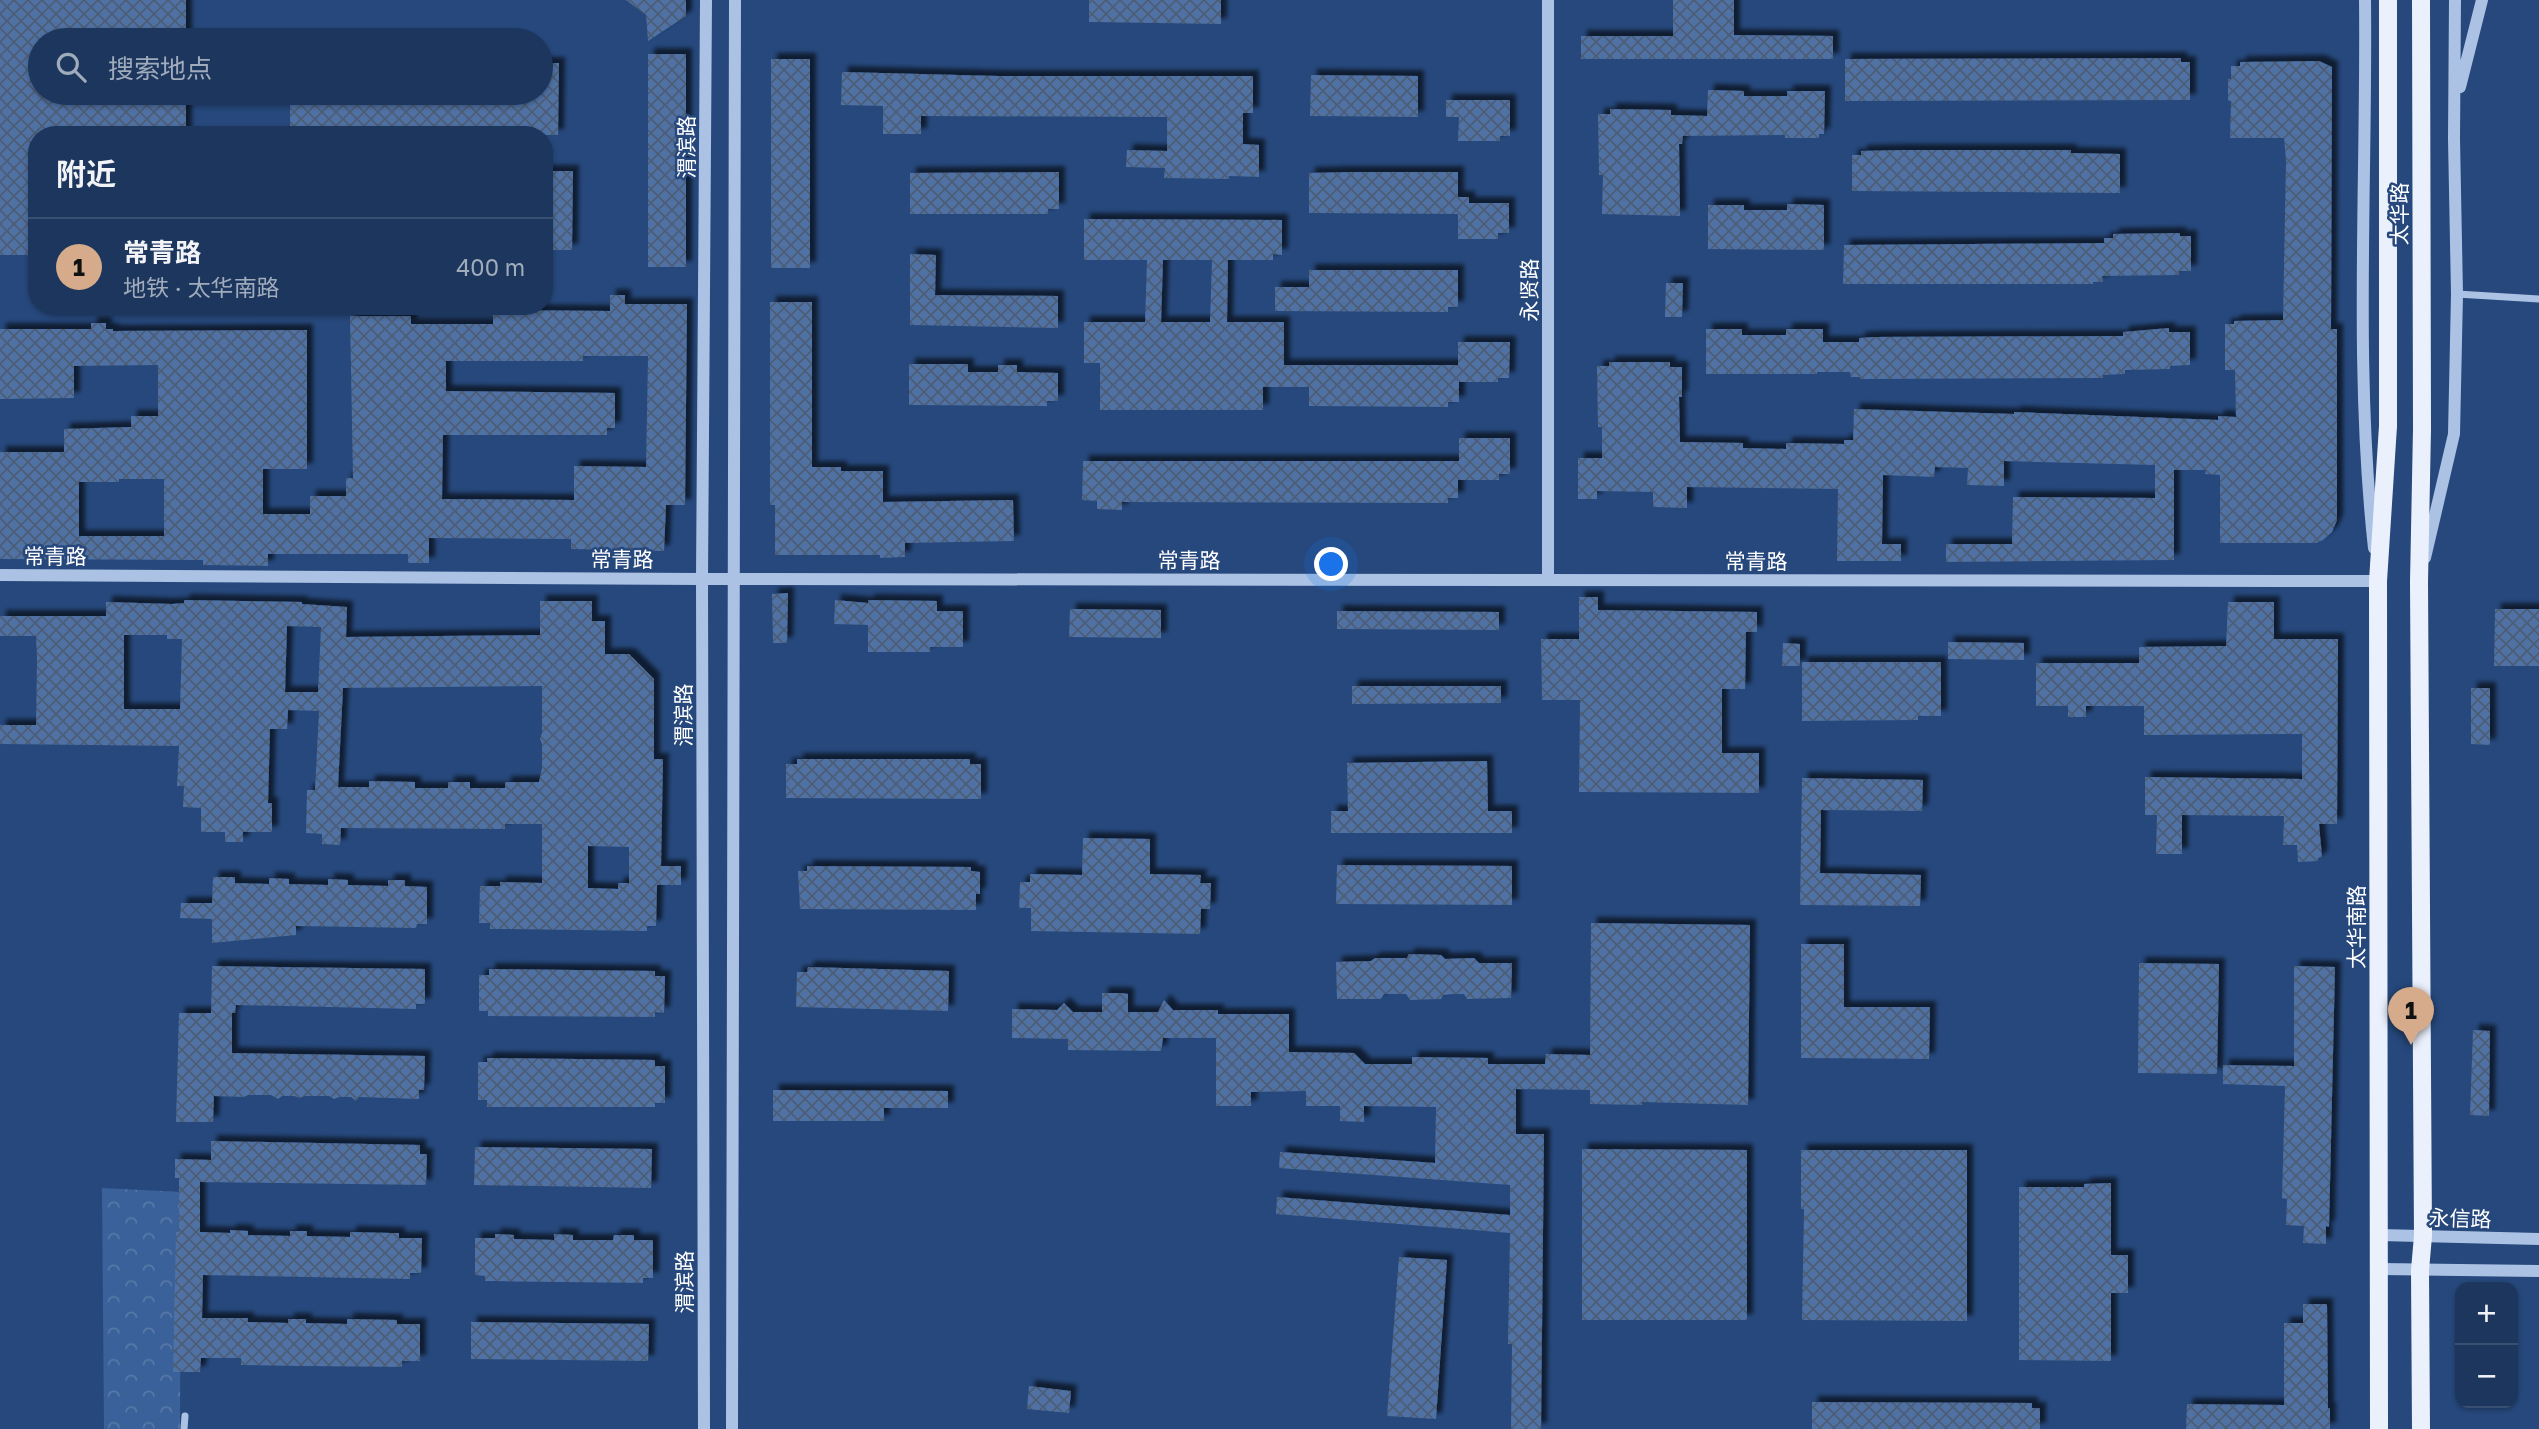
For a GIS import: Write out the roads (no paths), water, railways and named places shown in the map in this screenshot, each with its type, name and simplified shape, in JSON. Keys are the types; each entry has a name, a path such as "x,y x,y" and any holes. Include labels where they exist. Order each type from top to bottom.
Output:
{"main road":[{"name":"太华路","path":"2388,0 2388,426"},
{"name":"太华路","path":"2419,582 2422,429 2421,0"},
{"name":"太华南路","path":"2379,1429 2378,582 2388,426"},
{"path":"2419,582 2423,1236 2420,1270 2421,1429"}],"street":[{"name":"渭滨路","path":"704,1429 702,579 706,0"},
{"path":"732,1429 735,0"},
{"name":"永贤路","path":"1548,0 1548,579"},
{"path":"2365,0 2363,340 2366,474 2378,582"},
{"path":"2419,582 2454,434 2457,294 2455,0"},
{"path":"2454,139 2461,77 2482,0"},
{"path":"2457,294 2539,299"},
{"name":"常青路","path":"0,575 2378,582"},
{"name":"永信路","path":"2380,1236 2539,1239"},
{"path":"2380,1269 2539,1271"},
{"path":"184,1429 185,1416"}],"place":[{"name":"常青路","path":"2411,1045"}]}
